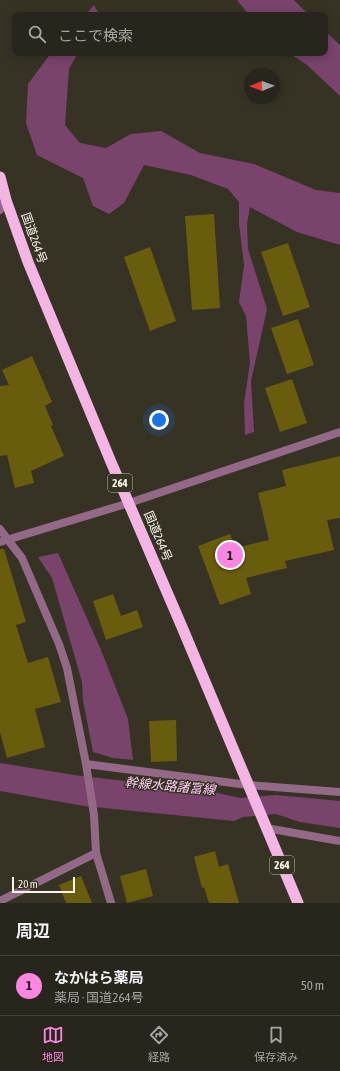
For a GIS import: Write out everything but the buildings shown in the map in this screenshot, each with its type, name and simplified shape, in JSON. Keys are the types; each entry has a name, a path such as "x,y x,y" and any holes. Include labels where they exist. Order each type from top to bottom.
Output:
{"highway":[{"name":"国道264号","path":"0,177 6,200 28,262 298,903"}],"street":[{"path":"0,210 6,200"},
{"path":"4,541 129,503 340,432"},
{"path":"0,529 4,541 22,558 59,644 67,668 86,764 94,815 96,853 111,903"},
{"path":"86,764 248,785 340,792"},
{"path":"266,828 340,841"},
{"path":"0,901 96,853"}],"shaded area":[{"path":"237,0 294,0 306,12 247,12"},
{"path":"94,5 98,12 88,12"},
{"path":"328,34 340,45 340,96 307,65 294,56 328,56"},
{"path":"49,56 76,56 69,69 65,125 80,143 106,148 131,134 161,131 200,153 254,164 316,190 340,193 340,245 297,232 250,207 247,224 248,249 267,309 251,381 254,432 245,435 244,403 250,363 246,316 239,302 244,265 239,224 239,202 228,189 191,175 144,165 124,203 109,214 93,206 83,178 37,155 26,123 28,84"},
{"path":"58,553 101,650 128,719 133,760 113,758 93,752 83,700 82,682 52,578 38,557"},
{"path":"0,763 74,775 209,791 240,798 276,795 340,801 340,828 300,822 276,814 243,817 234,821 84,806 0,791"}],"place":[{"name":"なかはら薬局","path":"230,555"}],"water label":[{"name":"幹線水路諸富線","path":"170,786"}]}
